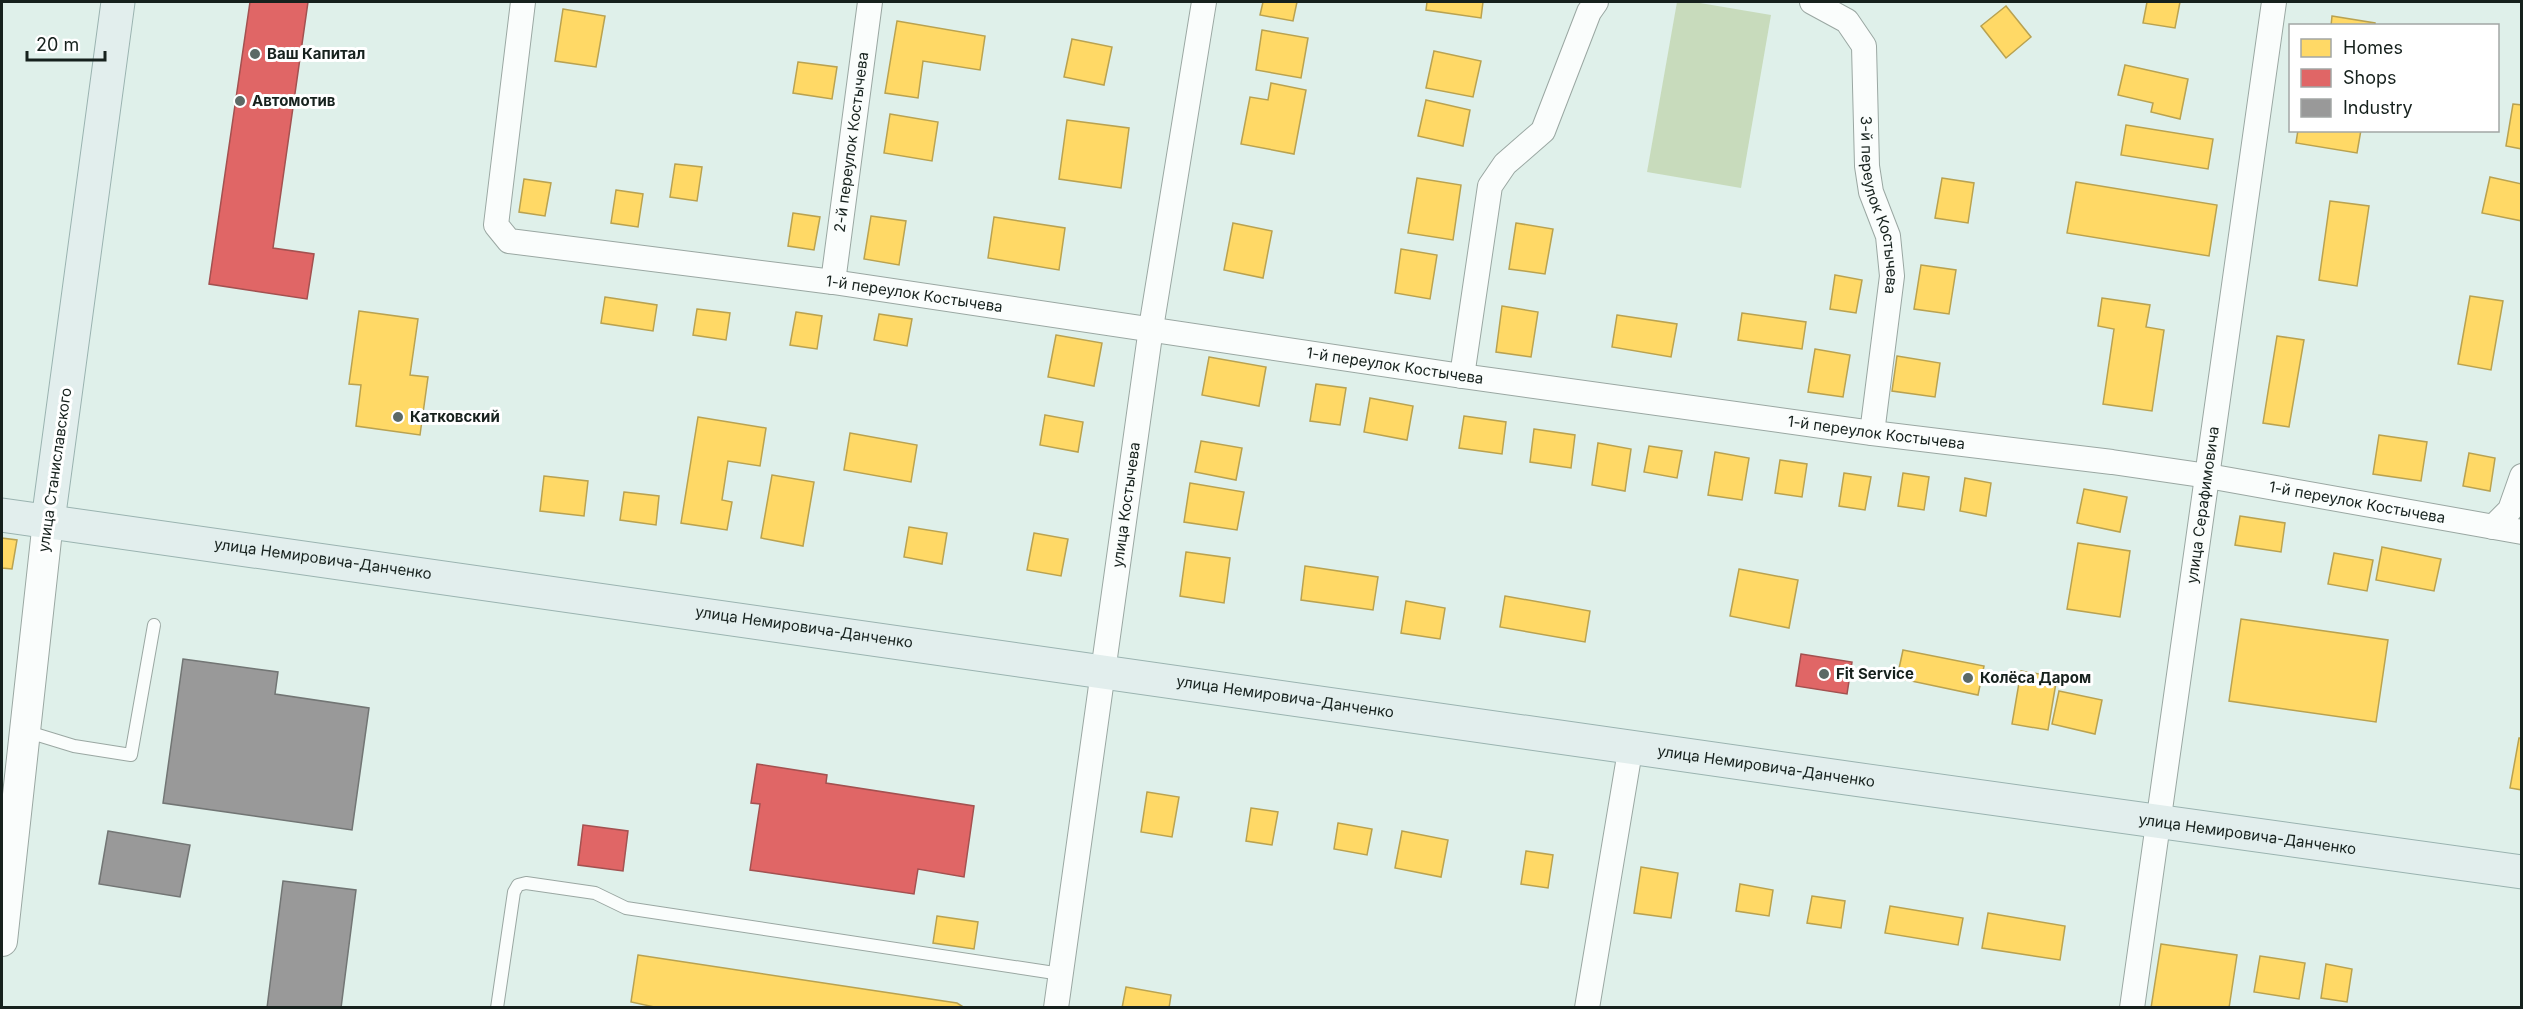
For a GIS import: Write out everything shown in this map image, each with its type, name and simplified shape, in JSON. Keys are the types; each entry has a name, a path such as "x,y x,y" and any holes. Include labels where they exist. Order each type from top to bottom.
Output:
{"main road":[{"name":"улица Станиславского","path":"48,521 118,2"},
{"name":"улица Немировича-Данченко","path":"2,515 1631,745 2159,823 2522,872"}],"street":[{"name":"1-й переулок Костычева","path":"524,2 496,225 509,241 833,282 1462,376 1872,433 2112,462 2208,476 2522,532"},
{"name":"2-й переулок Костычева","path":"833,282 870,2"},
{"name":"улица Костычева","path":"1056,1008 1151,328 1204,2"},
{"path":"1462,376 1490,186 1505,164 1543,131 1589,12 1596,2"},
{"name":"3-й переулок Костычева","path":"1812,2 1847,21 1864,46 1867,166 1871,192 1888,236 1892,276 1872,433"},
{"name":"улица Серафимовича","path":"2132,1008 2274,2"},
{"path":"2493,528 2510,510 2522,476"},
{"name":"улица Станиславского","path":"2,941 48,521"},
{"path":"1587,1008 1631,745"}],"lane":[{"path":"24,731 74,746 131,755 154,625"},
{"path":"496,1008 514,892 518,885 526,883 595,893 626,908 1060,974"}],"green space":[{"path":"1677,2 1694,2 1771,15 1741,188 1647,172"}],"building: Homes":[{"path":"1263,2 1297,2 1293,21 1260,15"},
{"path":"1427,2 1483,2 1481,18 1426,10"},
{"path":"2147,2 2180,2 2175,28 2143,23"},
{"path":"2006,6 2031,37 2006,58 1981,26"},
{"path":"563,9 605,16 596,67 555,61"},
{"path":"2332,16 2375,23 2375,24 2331,24"},
{"path":"897,21 985,36 980,70 923,61 918,98 885,93"},
{"path":"1262,30 1308,38 1301,78 1256,70"},
{"path":"1072,39 1112,47 1104,85 1064,77"},
{"path":"1434,51 1481,61 1473,97 1426,88"},
{"path":"798,62 837,67 832,99 793,93"},
{"path":"2125,65 2188,79 2180,119 2151,112 2153,103 2118,95"},
{"path":"1271,83 1306,90 1294,154 1241,144 1250,97 1268,100"},
{"path":"1426,100 1470,110 1463,146 1418,136"},
{"path":"2513,104 2522,105 2522,149 2506,146"},
{"path":"890,114 938,122 932,161 884,153"},
{"path":"1067,120 1129,128 1121,188 1059,179"},
{"path":"2126,125 2213,139 2208,169 2121,155"},
{"path":"2298,132 2361,132 2357,153 2296,143"},
{"path":"675,164 702,167 697,201 670,197"},
{"path":"2490,177 2522,184 2522,221 2482,213"},
{"path":"1417,178 1461,185 1453,240 1408,233"},
{"path":"1942,178 1974,183 1968,223 1935,218"},
{"path":"524,179 551,183 545,216 519,212"},
{"path":"2076,182 2217,205 2209,256 2067,233"},
{"path":"616,190 643,194 638,227 611,223"},
{"path":"2330,201 2369,206 2357,286 2319,280"},
{"path":"793,213 820,217 814,250 788,246"},
{"path":"871,216 906,221 899,265 864,259"},
{"path":"994,217 1065,228 1059,270 988,258"},
{"path":"1233,223 1272,231 1263,278 1224,270"},
{"path":"1516,223 1553,229 1545,274 1509,269"},
{"path":"1401,249 1437,255 1430,299 1395,293"},
{"path":"1921,265 1956,270 1949,314 1914,309"},
{"path":"1835,275 1862,280 1856,313 1830,309"},
{"path":"2470,296 2503,301 2491,370 2458,364"},
{"path":"605,297 657,305 653,331 601,323"},
{"path":"2102,298 2150,305 2146,327 2164,330 2152,411 2103,404 2114,329 2098,326"},
{"path":"1502,306 1538,312 1531,357 1496,352"},
{"path":"697,309 730,313 726,340 693,335"},
{"path":"359,311 418,319 410,375 428,377 420,435 356,426 361,385 349,384"},
{"path":"796,312 822,316 817,349 790,345"},
{"path":"1742,313 1806,322 1802,349 1738,340"},
{"path":"879,314 912,319 907,346 874,340"},
{"path":"1617,315 1677,324 1671,357 1612,347"},
{"path":"1056,335 1102,343 1094,386 1048,377"},
{"path":"2277,336 2304,340 2289,427 2263,423"},
{"path":"1815,349 1850,355 1843,397 1808,392"},
{"path":"1897,356 1940,363 1935,397 1892,391"},
{"path":"1209,357 1266,367 1259,406 1202,395"},
{"path":"1316,384 1346,388 1340,425 1310,421"},
{"path":"1370,398 1413,406 1407,440 1364,432"},
{"path":"1045,415 1083,422 1078,452 1040,445"},
{"path":"1464,416 1506,422 1502,454 1459,448"},
{"path":"698,417 766,428 760,466 728,461 722,500 732,502 727,530 681,523"},
{"path":"1534,429 1575,435 1571,468 1530,462"},
{"path":"850,433 917,445 911,482 844,470"},
{"path":"2379,435 2427,442 2421,481 2373,474"},
{"path":"1201,441 1242,448 1236,480 1195,472"},
{"path":"1598,443 1631,449 1625,491 1592,485"},
{"path":"1649,446 1682,451 1677,478 1644,472"},
{"path":"1715,452 1749,458 1742,500 1708,495"},
{"path":"2469,453 2495,458 2490,491 2463,486"},
{"path":"1780,460 1807,464 1802,497 1775,493"},
{"path":"1844,473 1871,477 1865,510 1839,506"},
{"path":"1903,473 1929,477 1924,510 1898,506"},
{"path":"772,475 814,482 803,546 761,538"},
{"path":"544,476 588,481 584,516 540,511"},
{"path":"1965,478 1991,483 1986,516 1960,511"},
{"path":"1190,483 1244,492 1237,530 1184,522"},
{"path":"2084,489 2127,497 2120,532 2077,523"},
{"path":"624,492 659,496 656,525 620,520"},
{"path":"2240,516 2285,523 2281,552 2235,545"},
{"path":"909,527 947,533 942,564 904,557"},
{"path":"1034,533 1068,539 1061,576 1027,570"},
{"path":"2,538 17,540 12,569 2,568"},
{"path":"2078,543 2130,551 2120,617 2067,609"},
{"path":"2382,547 2441,559 2434,591 2376,580"},
{"path":"1186,552 1230,558 1224,603 1180,596"},
{"path":"2334,553 2373,560 2367,591 2328,584"},
{"path":"1305,566 1378,577 1373,610 1301,600"},
{"path":"1739,569 1798,580 1789,628 1730,616"},
{"path":"1505,596 1590,611 1585,642 1500,627"},
{"path":"1406,601 1445,608 1440,639 1401,633"},
{"path":"2241,619 2388,640 2376,722 2229,701"},
{"path":"1903,650 1984,666 1978,695 1897,678"},
{"path":"2021,671 2057,677 2048,730 2012,724"},
{"path":"2059,691 2102,700 2095,734 2052,724"},
{"path":"2519,738 2522,738 2522,790 2510,788"},
{"path":"1147,792 1179,797 1172,837 1141,832"},
{"path":"1251,808 1278,812 1272,845 1246,841"},
{"path":"1338,823 1372,829 1367,855 1334,849"},
{"path":"1402,831 1448,840 1441,877 1395,868"},
{"path":"1526,851 1553,855 1548,888 1521,884"},
{"path":"1641,867 1678,873 1671,918 1634,913"},
{"path":"1740,884 1773,890 1769,916 1736,911"},
{"path":"1812,896 1845,901 1841,928 1807,923"},
{"path":"1890,906 1963,918 1958,945 1885,933"},
{"path":"1988,913 2065,926 2060,960 1982,948"},
{"path":"937,916 978,922 974,949 933,943"},
{"path":"2161,944 2237,955 2229,1008 2151,1008"},
{"path":"638,955 957,1003 965,1008 659,1008 631,1002"},
{"path":"2260,956 2305,963 2299,999 2254,992"},
{"path":"2326,964 2352,969 2347,1002 2321,998"},
{"path":"1126,987 1171,995 1169,1008 1122,1008"}],"building: Shops":[{"path":"250,2 308,2 273,248 314,254 307,299 209,284"},
{"name":"Fit Service","path":"1801,654 1852,662 1847,694 1796,686"},
{"path":"757,764 827,775 826,783 974,806 964,877 918,869 914,894 750,870 760,804 751,803"},
{"path":"583,825 628,831 623,871 578,865"}],"building: Industry":[{"path":"183,659 278,672 275,694 369,708 352,830 163,803"},
{"path":"108,831 190,845 180,897 99,884"},
{"path":"283,881 356,890 341,1008 267,1008"}],"place":[{"name":"Ваш Капитал","path":"255,54"},
{"name":"Автомотив","path":"240,101"},
{"name":"Катковский","path":"398,417"},
{"name":"Fit Service","path":"1824,674"},
{"name":"Колёса Даром","path":"1968,678"}]}
